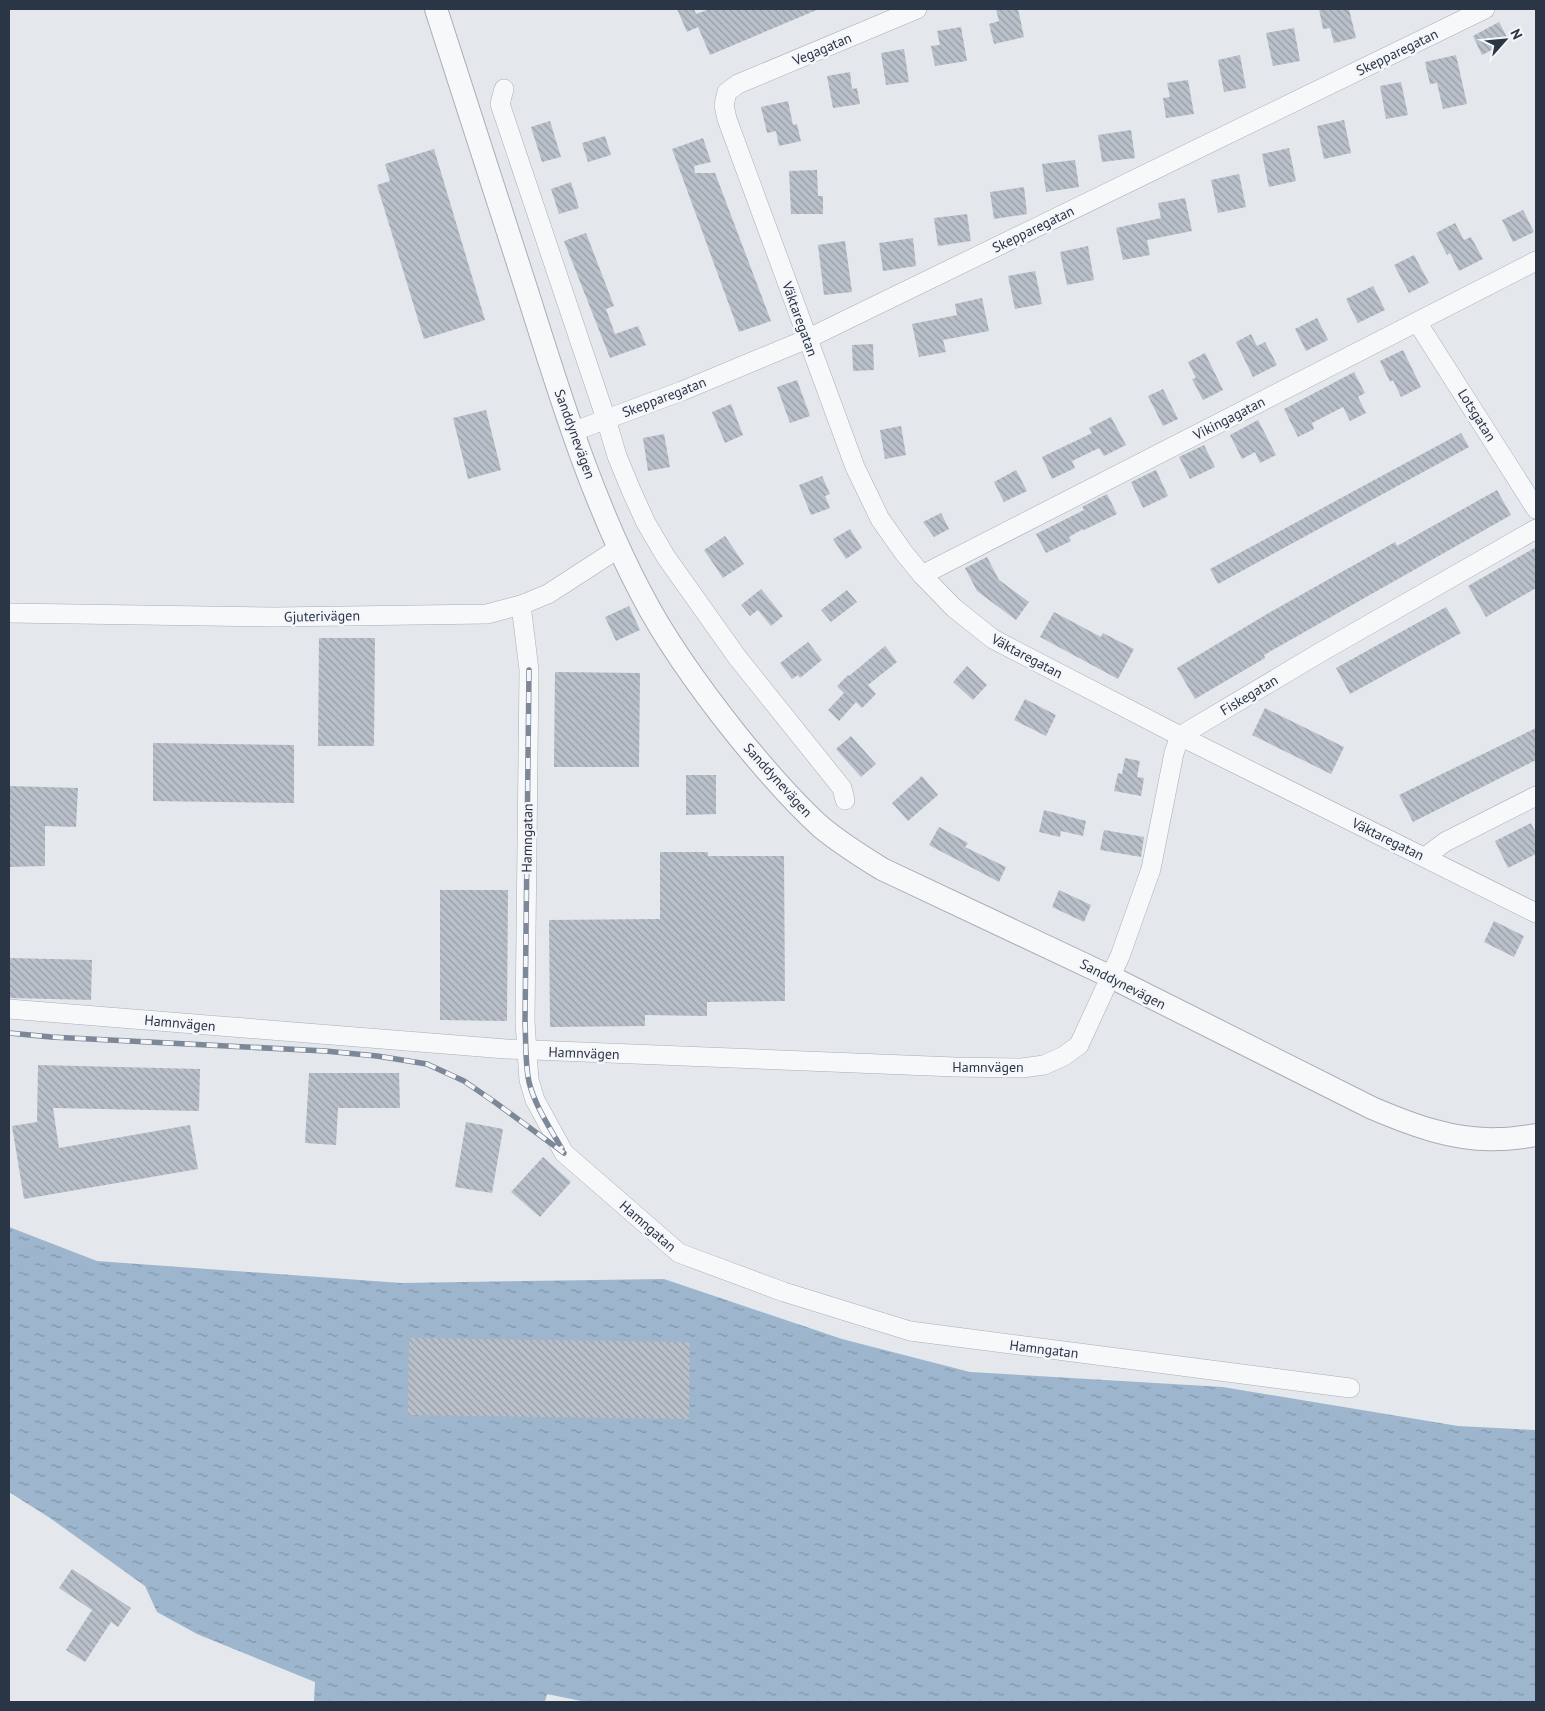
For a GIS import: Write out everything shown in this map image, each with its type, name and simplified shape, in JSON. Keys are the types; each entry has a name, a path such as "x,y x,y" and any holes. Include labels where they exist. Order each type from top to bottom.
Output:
{"street":[{"name":"Sanddynevägen","path":"436,9 572,432 619,548 642,597 678,655 708,699 784,790 822,828 882,869 1111,977 1372,1108 1404,1122 1468,1138 1498,1139 1536,1136"},
{"name":"Vegagatan","path":"727,92 738,84 917,9"},
{"name":"Skepparegatan","path":"572,432 682,391 807,339 1486,9"},
{"path":"504,89 500,104 617,456 646,523 666,556 737,657 842,788 845,800"},
{"name":"Väktaregatan","path":"727,92 724,105 727,119 856,467 880,519 922,575 954,608 993,639 1180,736 1536,913"},
{"name":"Vikingagatan","path":"922,575 1536,261"},
{"name":"Lotsgatan","path":"1417,322 1536,509"},
{"name":"Fiskegatan","path":"1180,736 1321,652 1536,529"},
{"name":"Gjuterivägen","path":"9,614 275,617 487,614 521,605 548,594 619,548"},
{"name":"Hamngatan","path":"521,605 529,670 526,1050 529,1080 535,1100 564,1153 679,1253 784,1292 910,1331 1350,1388"},
{"path":"1111,977 1151,869 1174,753 1180,736"},
{"path":"1424,857 1445,842 1536,796"},
{"name":"Hamnvägen","path":"9,1009 526,1050 1022,1068 1044,1066 1064,1056 1079,1045 1111,977"}],"water":[{"path":"9,1227 97,1261 401,1283 664,1279 842,1339 970,1372 1223,1387 1458,1426 1536,1430 1536,1702 586,1702 547,1694 545,1702 314,1702 315,1682 197,1634 157,1612 145,1586 50,1518 9,1492"}],"building":[{"path":"677,9 694,9 696,14 710,9 819,9 710,55 698,27 687,32"},
{"path":"996,9 1018,9 1024,37 994,44 989,24 999,21"},
{"path":"1319,9 1349,9 1356,38 1334,43 1330,28 1323,29"},
{"path":"1499,22 1509,41 1482,55 1473,36"},
{"path":"961,27 967,61 935,66 931,46 940,45 937,31"},
{"path":"1294,28 1300,61 1273,66 1266,33"},
{"path":"904,49 909,82 886,85 881,53"},
{"path":"1240,55 1246,88 1224,92 1218,60"},
{"path":"1456,55 1467,104 1443,109 1437,83 1430,84 1425,62"},
{"path":"850,72 852,89 857,88 860,104 833,108 827,76"},
{"path":"1188,80 1194,114 1166,118 1163,98 1170,97 1167,83"},
{"path":"1401,82 1408,115 1386,119 1380,86"},
{"path":"788,101 793,125 797,124 801,141 779,146 776,131 767,133 761,107"},
{"path":"1344,120 1351,153 1324,159 1317,126"},
{"path":"550,121 561,157 542,162 531,127"},
{"path":"1131,130 1135,158 1102,162 1098,135"},
{"path":"605,136 611,155 588,162 582,143"},
{"path":"703,138 711,162 694,166 695,173 715,173 771,321 739,332 672,149"},
{"path":"1289,148 1296,181 1269,187 1262,154"},
{"path":"434,149 485,320 424,339 377,185 390,181 385,164"},
{"path":"1075,160 1079,187 1046,192 1042,164"},
{"path":"817,170 818,196 823,196 823,214 791,214 789,171"},
{"path":"1239,174 1246,207 1218,213 1211,180"},
{"path":"571,182 579,208 559,214 551,189"},
{"path":"1024,187 1027,214 994,219 990,192"},
{"path":"1185,198 1192,231 1147,240 1150,255 1123,260 1116,228 1161,218 1158,203"},
{"path":"1523,210 1534,232 1513,242 1502,220"},
{"path":"967,214 971,241 938,246 934,218"},
{"path":"1455,223 1464,240 1471,237 1483,259 1459,271 1450,253 1447,255 1436,233"},
{"path":"586,233 614,306 606,309 615,334 638,326 646,345 610,358 564,241"},
{"path":"913,238 916,266 883,271 879,243"},
{"path":"845,241 852,292 824,295 818,245"},
{"path":"1088,246 1094,280 1067,285 1060,252"},
{"path":"1414,255 1429,283 1409,293 1394,265"},
{"path":"1035,271 1042,304 1015,309 1008,276"},
{"path":"1373,286 1385,310 1358,323 1346,299"},
{"path":"982,298 989,331 943,340 946,352 919,357 912,324 957,315 955,304"},
{"path":"1317,318 1328,340 1306,351 1295,329"},
{"path":"1251,334 1257,346 1265,342 1277,365 1253,377 1236,342"},
{"path":"873,344 874,370 853,371 852,345"},
{"path":"1403,350 1421,387 1401,397 1393,380 1390,382 1380,361"},
{"path":"1205,353 1223,390 1203,400 1192,379 1196,378 1188,362"},
{"path":"1354,372 1365,393 1358,397 1366,413 1350,421 1343,407 1312,423 1314,429 1298,437 1284,409"},
{"path":"797,380 810,416 790,423 777,387"},
{"path":"1163,389 1178,419 1163,426 1148,396"},
{"path":"731,404 743,435 725,443 712,412"},
{"path":"486,410 501,470 468,479 453,418"},
{"path":"1111,417 1126,445 1104,456 1099,448 1072,461 1075,468 1052,479 1042,457 1092,433 1089,428"},
{"path":"1258,420 1276,455 1260,463 1255,452 1242,459 1230,435"},
{"path":"901,426 906,455 885,459 880,430"},
{"path":"1461,433 1469,447 1218,584 1210,569"},
{"path":"664,434 670,467 648,471 643,438"},
{"path":"1204,445 1215,467 1190,479 1179,457"},
{"path":"1016,470 1027,491 1004,502 994,482"},
{"path":"1156,470 1168,496 1143,508 1131,482"},
{"path":"822,476 830,494 825,496 830,508 811,515 799,485"},
{"path":"1497,490 1511,515 1264,655 1265,658 1195,699 1177,668 1267,614 1395,542 1397,546"},
{"path":"1107,494 1117,514 1083,529 1069,537 1071,541 1046,553 1036,534 1084,510 1082,507"},
{"path":"941,513 949,529 934,537 923,522"},
{"path":"850,529 862,548 846,559 833,539"},
{"path":"725,536 744,564 723,578 704,550"},
{"path":"1536,547 1536,588 1486,617 1468,586"},
{"path":"987,557 999,580 1029,602 1016,620 977,591 965,568"},
{"path":"761,589 783,616 771,626 758,610 750,616 741,605"},
{"path":"847,590 857,602 831,622 821,610"},
{"path":"629,606 640,630 616,641 605,617"},
{"path":"1446,607 1461,633 1350,694 1336,668"},
{"path":"1054,612 1101,637 1103,633 1134,649 1118,679 1040,637"},
{"path":"319,638 375,638 374,746 318,746"},
{"path":"808,642 822,660 800,678 798,675 792,679 780,663"},
{"path":"885,646 897,662 868,685 876,694 862,708 856,702 839,721 828,710 844,693 837,686"},
{"path":"967,666 987,685 973,700 953,682"},
{"path":"555,672 640,673 639,767 554,767"},
{"path":"1025,699 1056,715 1046,736 1014,720"},
{"path":"1265,708 1344,747 1331,774 1252,735"},
{"path":"1536,728 1536,760 1413,822 1399,795"},
{"path":"851,736 876,764 861,777 836,749"},
{"path":"153,743 294,745 294,803 153,801"},
{"path":"1125,758 1140,761 1137,777 1144,778 1141,796 1114,791 1118,773 1122,774"},
{"path":"686,775 716,775 716,814 686,815"},
{"path":"922,776 938,795 908,821 892,803"},
{"path":"9,786 78,788 76,827 45,826 45,866 9,867"},
{"path":"1044,810 1086,821 1083,836 1061,831 1060,837 1039,832"},
{"path":"1531,823 1536,833 1536,854 1508,868 1495,841"},
{"path":"939,827 968,843 965,847 1006,867 999,882 929,845"},
{"path":"1104,830 1144,837 1141,857 1100,850"},
{"path":"660,852 708,852 708,856 784,856 785,1001 707,1002 707,1016 645,1015 645,1026 550,1027 549,920 660,919"},
{"path":"440,890 508,890 507,1021 440,1020"},
{"path":"1059,890 1091,905 1084,922 1052,907"},
{"path":"1494,921 1524,936 1514,957 1484,942"},
{"path":"9,958 92,960 91,1000 9,998"},
{"path":"38,1065 200,1069 199,1111 53,1108 59,1148 190,1125 198,1169 24,1199 12,1126 37,1122"},
{"path":"309,1073 399,1073 400,1108 338,1108 336,1145 305,1143"},
{"path":"466,1122 503,1129 492,1193 455,1187"},
{"path":"543,1157 571,1182 540,1217 511,1192"},
{"path":"409,1338 690,1342 689,1419 408,1415"},
{"path":"72,1569 131,1608 118,1627 111,1622 85,1662 66,1650 92,1610 59,1588"}],"railway":[{"path":"529,670 526,1060 529,1082 535,1100 562,1149"},
{"path":"9,1033 51,1037 325,1051 377,1056 427,1064 464,1081 564,1153"}]}
